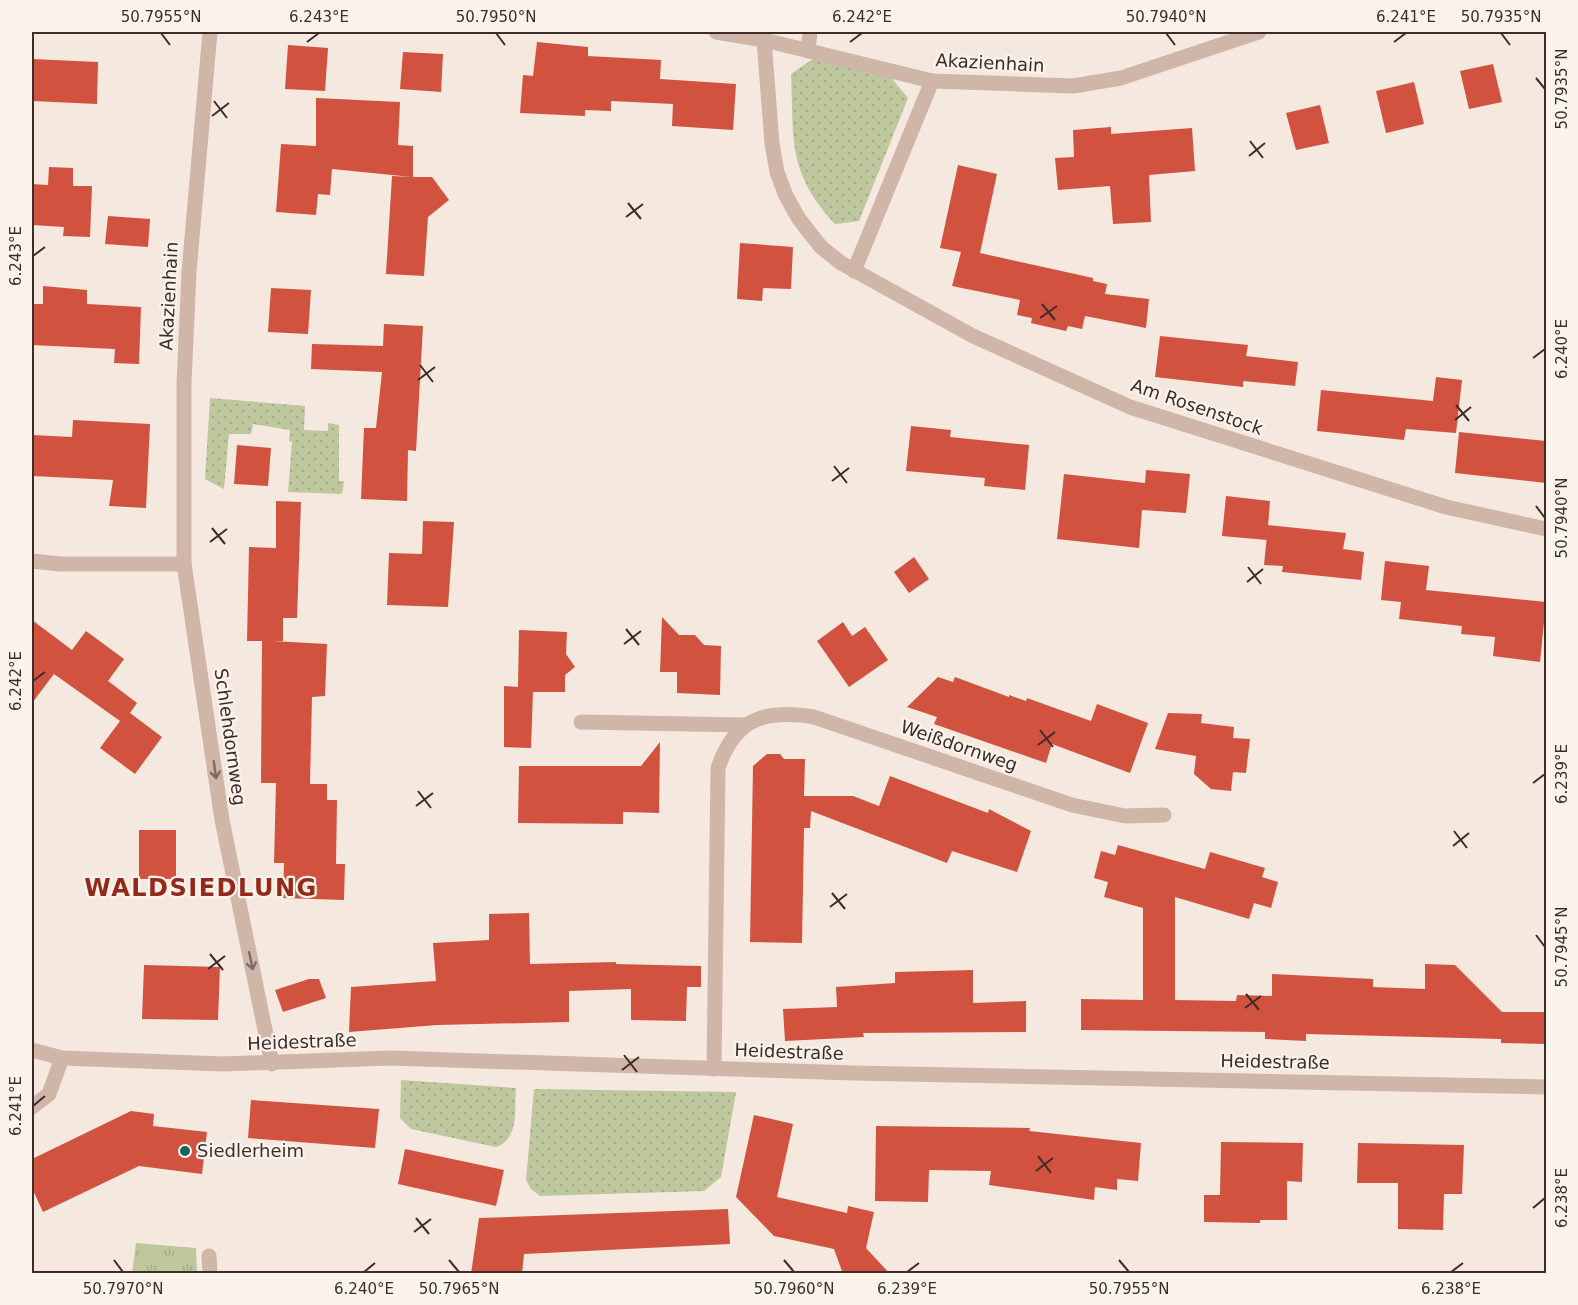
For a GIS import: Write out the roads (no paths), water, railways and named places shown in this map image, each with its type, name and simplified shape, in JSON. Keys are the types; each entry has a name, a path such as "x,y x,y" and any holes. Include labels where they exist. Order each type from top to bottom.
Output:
{"street":[{"name":"Akazienhain","path":"184,564 184,417 189,272 210,32"},
{"name":"Akazienhain","path":"716,32 764,40 932,81 1073,86 1121,78 1259,32"},
{"path":"808,51 810,32"},
{"name":"Am Rosenstock","path":"764,40 772,143 786,196 799,219 821,248 854,272 973,336 1130,407 1446,507 1546,529"},
{"path":"854,272 932,81"},
{"path":"32,561 60,564 184,564"},
{"name":"Schlehdornweg","path":"184,564 222,820 272,1064"},
{"name":"Weißdornweg","path":"581,722 744,725 773,714 790,713 814,717 1072,805 1125,816 1164,815"},
{"path":"714,1069 718,768 725,749 744,725"},
{"name":"Heidestraße","path":"32,1050 62,1058 272,1064 390,1059 714,1069 1546,1087"},
{"path":"32,1107 49,1094 62,1058"},
{"path":"209,1256 210,1274"}],"place":[{"name":"Siedlerheim","path":"185,1151"}],"district":[{"name":"WALDSIEDLUNG","path":"201,888"}]}
